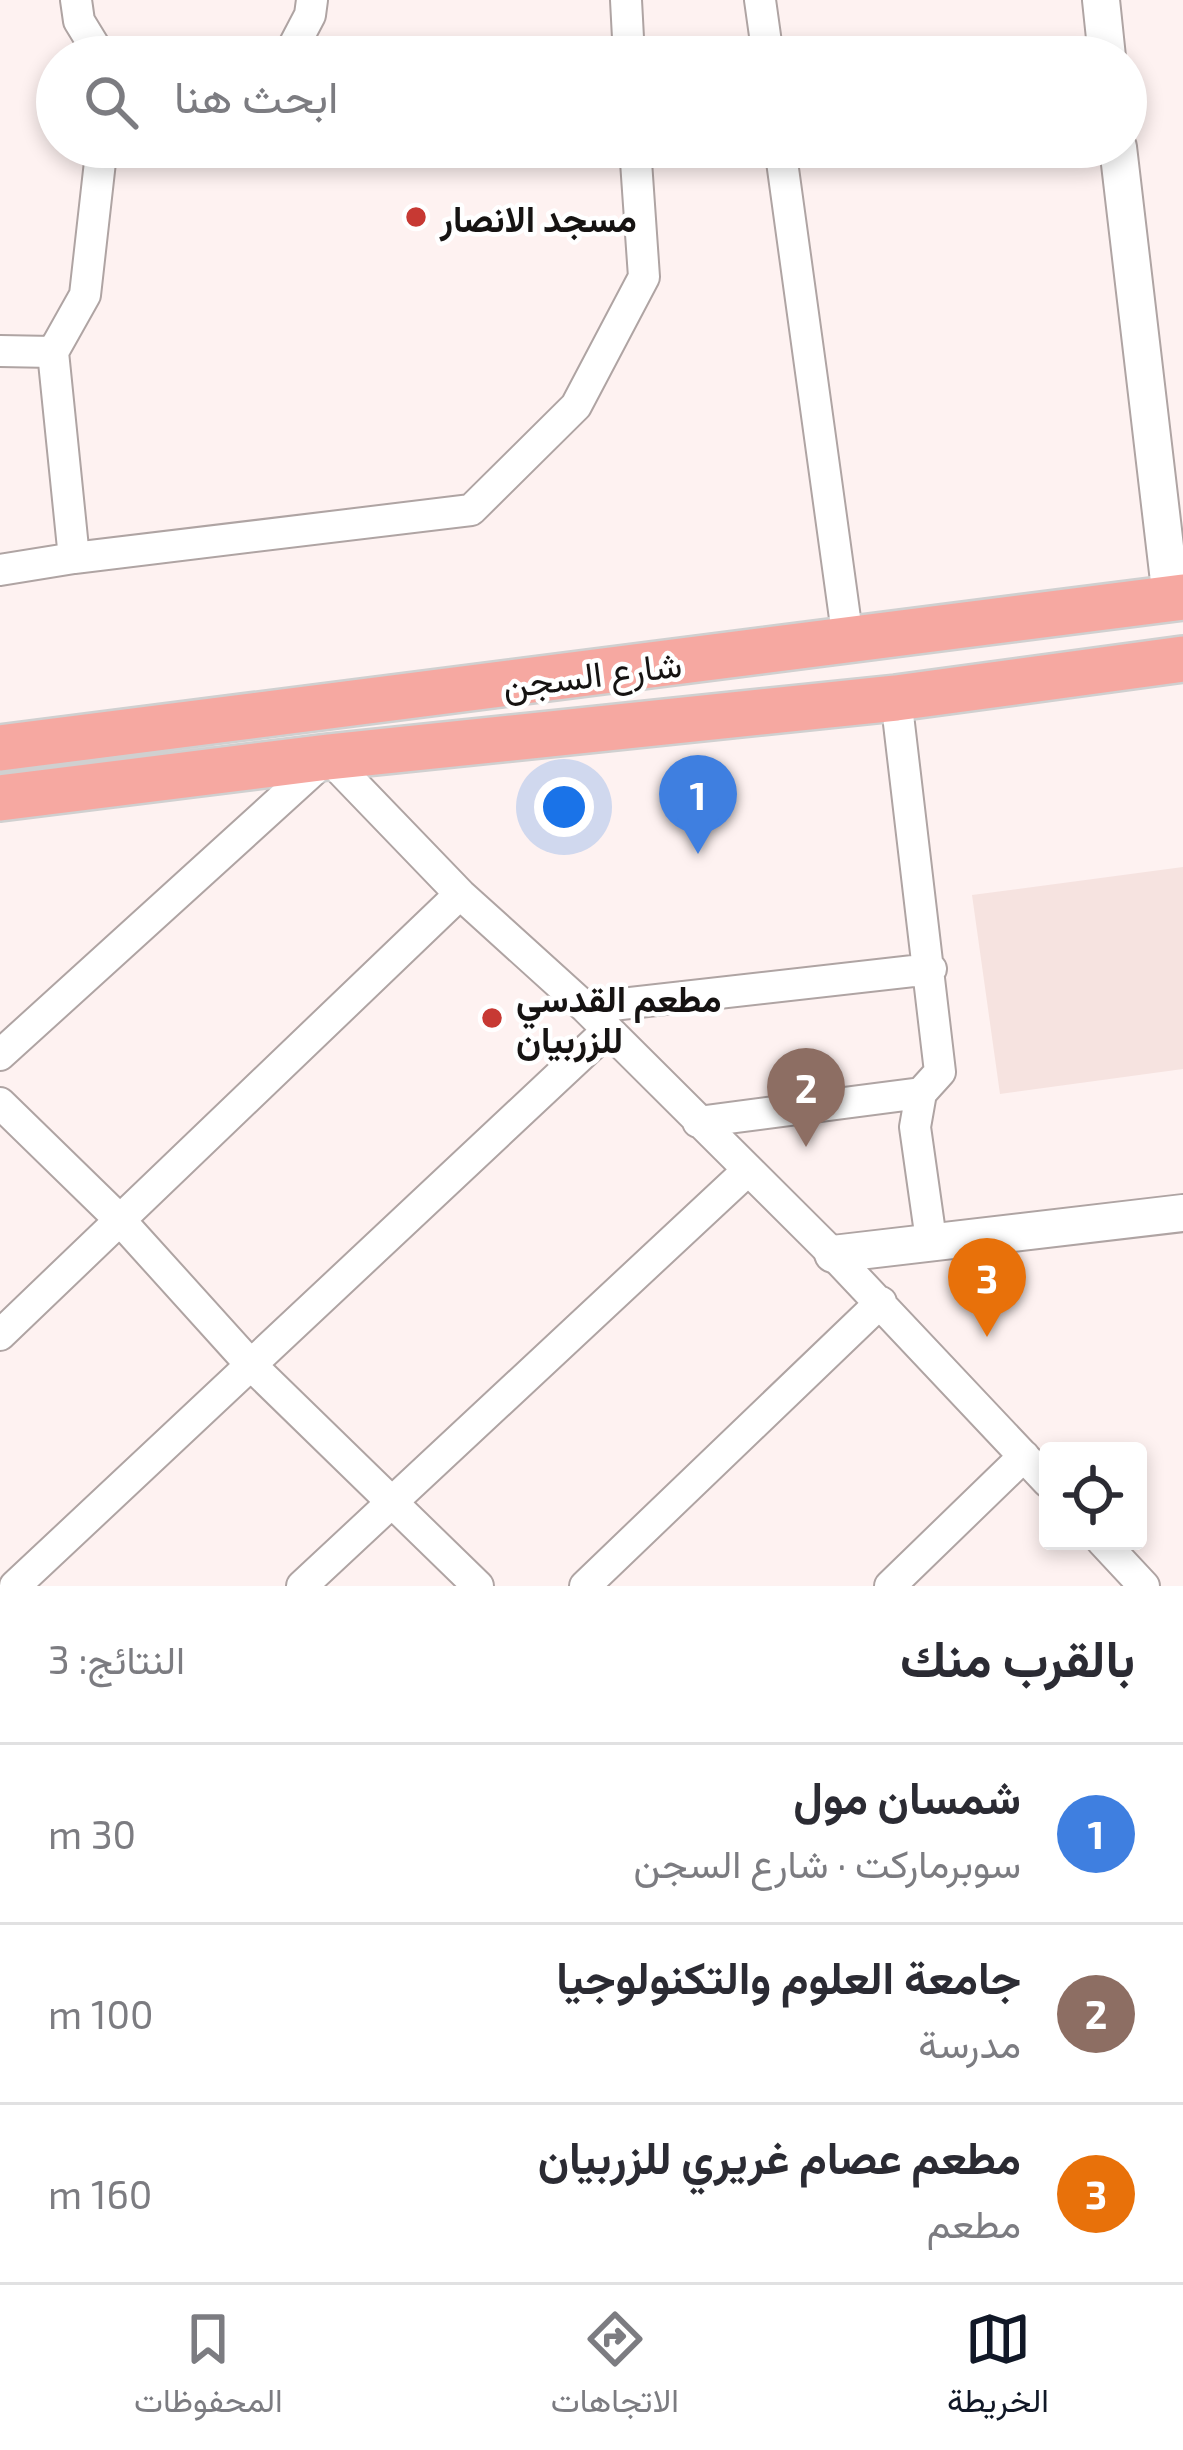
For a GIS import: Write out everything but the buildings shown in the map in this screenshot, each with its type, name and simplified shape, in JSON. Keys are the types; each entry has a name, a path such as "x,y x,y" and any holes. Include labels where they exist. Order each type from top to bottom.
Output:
{"main road":[{"name":"شارع السجن","path":"0,748 1177,597"},
{"name":"شارع السجن","path":"0,798 328,757 896,698 1183,659"},
{"path":"126,733 138,784"}],"street":[{"path":"76,0 79,21 88,36"},
{"path":"299,36 312,0"},
{"path":"626,0 628,36"},
{"path":"760,0 764,36"},
{"path":"1100,0 1104,36"},
{"path":"74,558 53,352 85,295 99,168"},
{"path":"0,570 471,510 576,406 644,277 636,168"},
{"path":"783,168 848,640"},
{"path":"1121,168 1177,597"},
{"path":"0,351 53,352"},
{"path":"896,698 940,1072 921,1093 915,1127 932,1240"},
{"path":"0,1055 328,757 460,894 586,1008 833,1254 1039,1472"},
{"path":"0,1335 460,894"},
{"path":"586,1008 931,969"},
{"path":"15,1586 608,1030"},
{"path":"698,1122 921,1093"},
{"path":"0,1103 119,1220 251,1365 478,1586"},
{"path":"302,1586 746,1172"},
{"path":"833,1254 1183,1213"},
{"path":"586,1586 880,1302"},
{"path":"890,1586 1024,1456"},
{"path":"1110,1550 1144,1586"}],"shaded area":[{"path":"1183,867 1183,1069 1000,1094 972,895"}],"place":[{"name":"مسجد الانصار","path":"416,217"},
{"name":"شمسان مول","path":"698,854"},
{"name":"مطعم القدسي للزربيان","path":"492,1018"},
{"name":"جامعة العلوم والتكنولوجيا","path":"806,1147"},
{"name":"مطعم عصام غريري للزربيان","path":"987,1337"}]}
